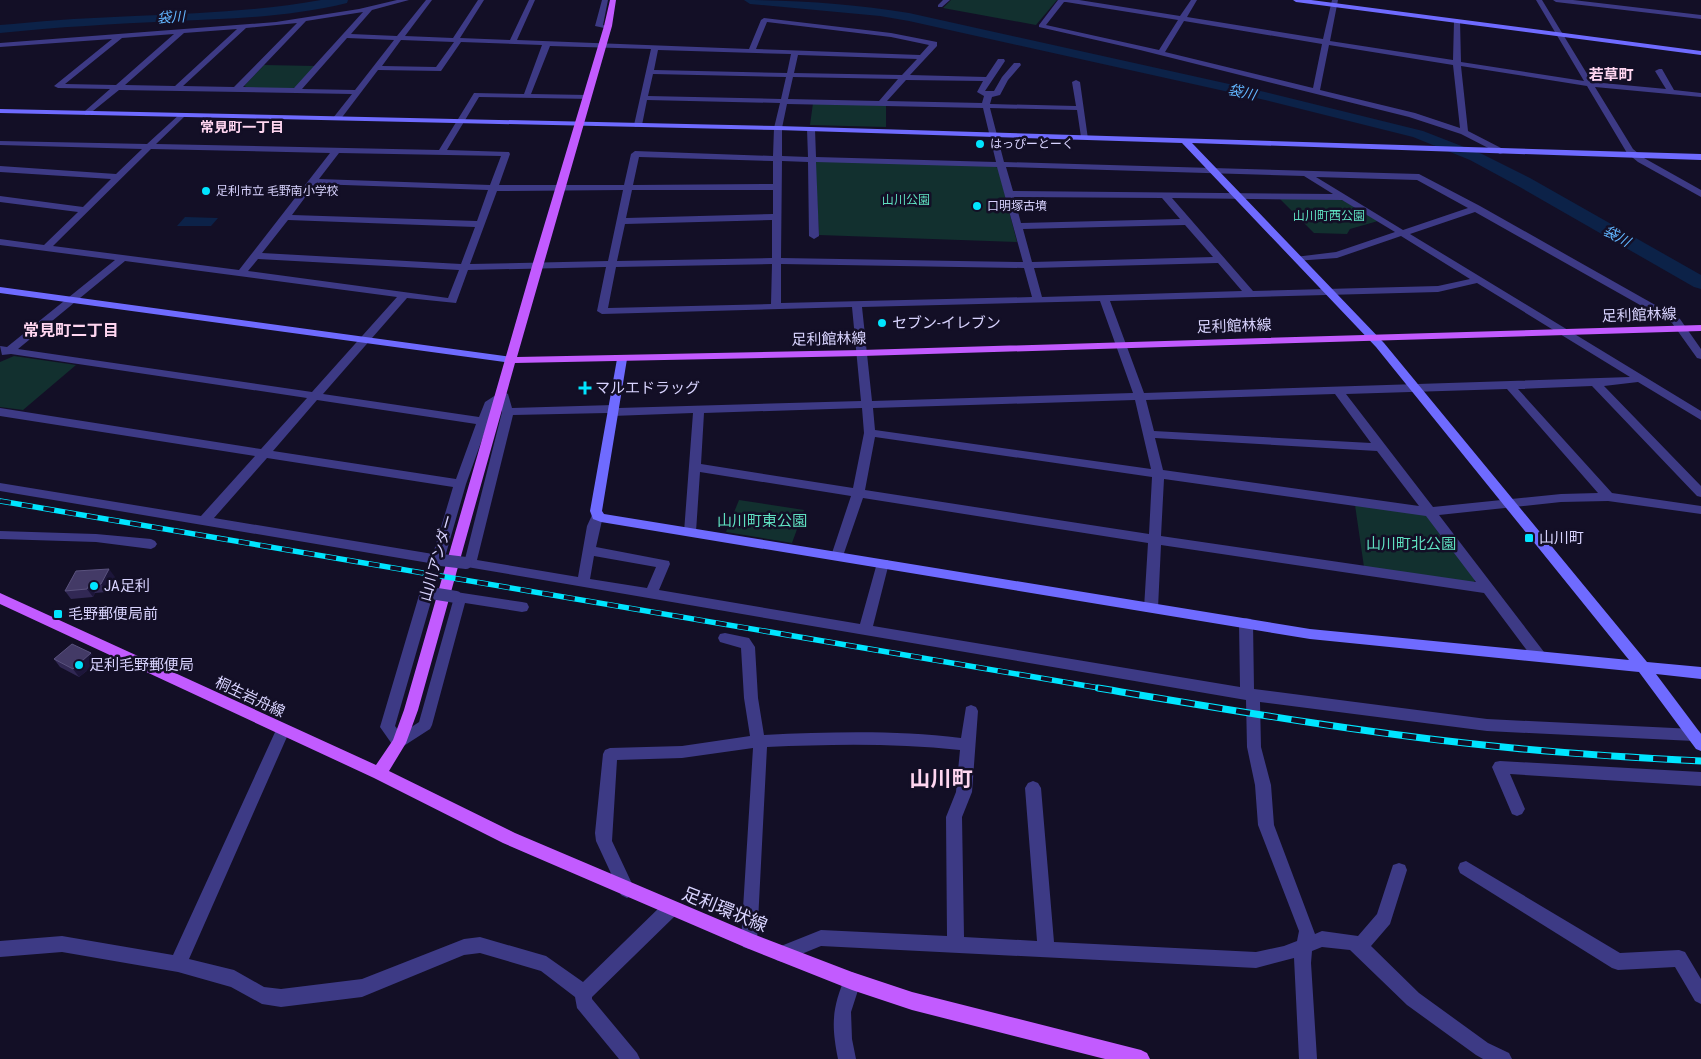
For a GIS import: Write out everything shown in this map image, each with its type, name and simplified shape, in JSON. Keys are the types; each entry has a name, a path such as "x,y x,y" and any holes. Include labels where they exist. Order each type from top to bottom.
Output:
{"main road":[{"path":"502,394 537,266 588,97 613,0"},
{"name":"足利館林線","path":"512,360 862,353 1701,328"},
{"name":"山川アンダー","path":"399,743 411,710 502,414"},
{"name":"桐生岩舟線","path":"0,598 379,773"},
{"path":"379,773 399,743"},
{"name":"足利環状線","path":"379,773 509,838 670,909 852,981 912,1001 1094,1053 1141,1059"}],"street":[{"path":"0,45 243,27 303,20 406,0"},
{"path":"337,118 429,0"},
{"path":"376,68 438,69 481,0"},
{"path":"514,42 532,0"},
{"path":"605,0 599,26 607,28"},
{"path":"940,6 947,0"},
{"path":"1062,0 1042,26 1161,53 1412,115 1464,132 1496,151"},
{"path":"1066,0 1589,85 1701,95"},
{"path":"1161,53 1194,0"},
{"path":"1296,0 1334,2 1457,21 1701,54"},
{"path":"1539,0 1632,154 1701,194"},
{"path":"1556,0 1701,18"},
{"path":"1316,91 1334,2"},
{"path":"297,90 370,8"},
{"path":"237,89 303,20"},
{"path":"752,50 764,20 891,35 934,44 882,102"},
{"path":"1457,21 1456,63 1464,132"},
{"path":"177,88 243,27"},
{"path":"88,113 183,30"},
{"path":"121,35 58,86 358,92"},
{"path":"346,36 922,56"},
{"path":"527,95 547,43"},
{"path":"638,125 655,47"},
{"path":"776,307 778,128 795,52"},
{"path":"1001,61 988,79 982,92 988,95 997,93 1004,79 1017,65"},
{"path":"1660,71 1671,92"},
{"path":"650,72 988,79"},
{"path":"1076,82 1085,137"},
{"path":"440,153 477,95 588,97"},
{"path":"988,95 986,105 992,134 1038,300"},
{"path":"645,98 1081,108"},
{"path":"0,111 778,128 1701,157"},
{"path":"46,248 181,115"},
{"path":"811,129 814,236"},
{"path":"1184,140 1373,337 1643,667 1698,740"},
{"path":"0,143 506,154 452,301 0,242"},
{"path":"242,274 336,151"},
{"path":"1478,280 1438,288 1330,292 602,311 634,154 1419,177 1676,321 1701,356"},
{"path":"0,169 119,176"},
{"path":"1306,174 1701,416"},
{"path":"313,181 494,188 562,186 778,187"},
{"path":"1009,194 1344,197"},
{"path":"1165,196 1250,294"},
{"path":"0,199 85,210"},
{"path":"1298,259 1337,255 1477,208"},
{"path":"285,217 481,224"},
{"path":"620,221 777,217"},
{"path":"1017,226 1187,222"},
{"path":"256,256 464,267 777,261 1028,265 1221,260"},
{"path":"3,353 72,301 123,258"},
{"path":"0,290 512,360"},
{"path":"204,520 404,295"},
{"path":"1104,298 1140,397 1158,474 1151,608"},
{"path":"837,556 858,494 870,433 857,305"},
{"path":"3,353 483,421"},
{"path":"583,584 597,516 596,511 622,359"},
{"path":"502,414 1510,386 1630,381 1639,378"},
{"path":"1595,383 1701,493"},
{"path":"1510,386 1608,497"},
{"path":"1338,391 1539,656"},
{"path":"468,563 502,414 502,394"},
{"path":"439,559 460,484 489,404 502,394"},
{"path":"690,532 699,410"},
{"path":"0,412 460,484"},
{"path":"870,433 1429,512 1561,498 1608,497 1701,510"},
{"path":"1149,434 1380,447"},
{"path":"694,467 1155,540 1488,589"},
{"path":"0,487 468,563 583,584 1250,695 1487,725 1698,740"},
{"path":"597,516 1310,634 1701,673"},
{"path":"0,535 96,538 151,544"},
{"path":"589,550 664,564 651,594"},
{"path":"865,630 883,564"},
{"path":"458,597 425,725 399,743 387,727 427,592 522,607"},
{"path":"1246,623 1254,747 1263,786 1266,825 1307,931 1302,963 1308,1059"},
{"path":"725,638 744,642 748,647 749,682 760,748 749,941"},
{"path":"956,946 954,818 964,792 971,711"},
{"path":"178,964 283,730"},
{"path":"627,890 604,840 603,833 610,754 682,752 796,739 858,738 918,740 969,745"},
{"path":"1517,809 1500,767 1701,779"},
{"path":"1033,788 1046,950"},
{"path":"1466,868 1618,962 1679,958 1701,995"},
{"path":"1359,947 1384,918 1399,870"},
{"path":"631,1059 583,1002 584,993 670,909"},
{"path":"782,954 821,938 1256,960 1322,940 1353,942 1414,999 1482,1049 1503,1059"},
{"path":"0,949 62,944 178,964 234,979 262,995 280,998 362,988 464,947 480,945 546,964 584,993"},
{"path":"847,1059 843,1039 842,1012 852,981"}],"green space":[{"path":"951,0 1057,0 1036,25 943,8"},
{"path":"264,65 315,66 297,87 290,89 248,88 244,86"},
{"path":"813,103 886,104 886,127 810,125"},
{"name":"山川公園","path":"815,160 992,165 998,168 1017,242 819,235"},
{"name":"山川町西公園","path":"1280,199 1337,199 1345,201 1378,221 1350,229 1347,234 1314,233"},
{"path":"14,356 76,365 23,410 0,407 0,362"},
{"name":"山川町東公園","path":"739,500 804,510 792,543 726,532"},
{"name":"山川町北公園","path":"1355,505 1426,515 1476,578 1473,584 1364,567"}],"water":[{"path":"185,217 218,218 211,226 177,226"}],"building":[{"path":"109,569 101,584 89,585 87,589 65,591 76,571"},
{"path":"72,644 91,653 73,669 54,659"}],"waterway":[{"name":"袋川","path":"0,29 93,21 254,12 342,0"},
{"name":"袋川","path":"750,0 880,12 909,17 1265,96 1418,134 1476,157 1524,182 1701,283"}],"railway":[{"path":"0,501 1105,689"},
{"path":"1098,688 1305,722 1461,743 1560,752 1701,761"}],"place":[{"name":"はっぴーとーく","path":"980,144"},
{"name":"足利市立 毛野南小学校","path":"206,191"},
{"name":"口明塚古墳","path":"977,206"},
{"name":"セブン-イレブン","path":"882,323"},
{"name":"マルエドラッグ","path":"585,388"},
{"name":"山川町","path":"1529,538"},
{"name":"JA足利","path":"94,586"},
{"name":"毛野郵便局前","path":"58,614"},
{"name":"足利毛野郵便局","path":"79,665"}],"district":[{"name":"若草町","path":"1611,75"},
{"name":"常見町一丁目","path":"242,127"},
{"name":"常見町二丁目","path":"71,330"},
{"name":"山川町","path":"941,779"}]}
